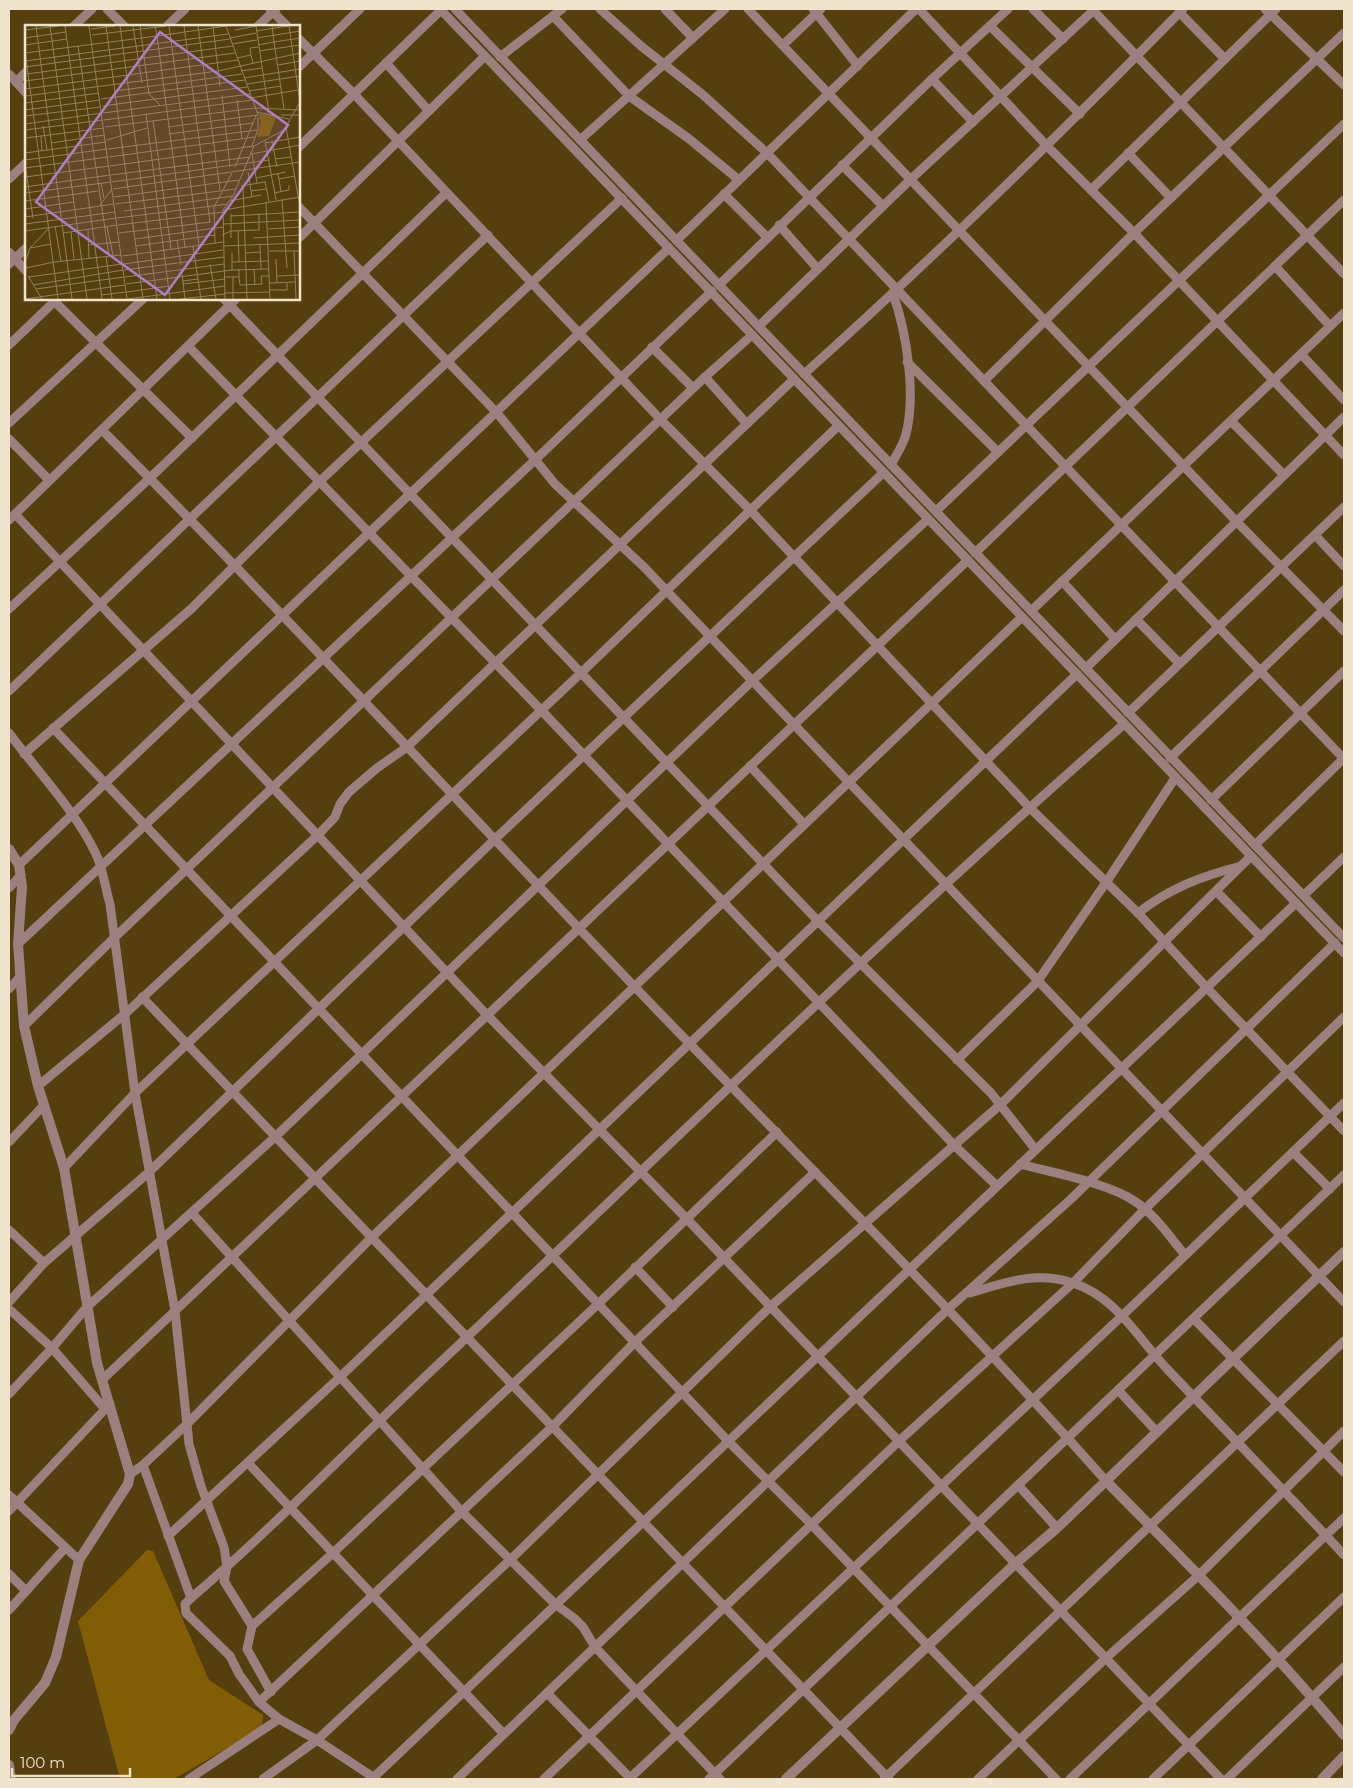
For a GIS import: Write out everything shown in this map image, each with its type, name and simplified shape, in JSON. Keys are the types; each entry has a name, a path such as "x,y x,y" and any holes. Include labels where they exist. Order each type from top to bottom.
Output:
{"street":[{"path":"75,25 92,9"},
{"path":"107,9 123,25"},
{"path":"168,25 186,9"},
{"path":"300,66 360,9"},
{"path":"300,146 440,9 484,57 712,291 1123,725 1344,953"},
{"path":"455,9 720,284 1170,758 1344,936"},
{"path":"500,57 562,9"},
{"path":"600,9 627,34 702,94 767,153 895,293 1026,424 1065,468 1261,670 1344,759 1255,845"},
{"path":"664,9 693,38"},
{"path":"580,140 725,9"},
{"path":"748,9 1236,522 1344,631"},
{"path":"677,240 917,9 961,53 1046,146 1134,234 1344,455"},
{"path":"720,284 807,198 1008,9"},
{"path":"1033,9 1063,39"},
{"path":"759,326 910,179 1033,67 1093,9 1136,57 1344,274"},
{"path":"259,25 273,10 286,25"},
{"path":"783,45 816,10 858,66"},
{"path":"804,374 895,293 1080,114 1181,10 1224,58"},
{"path":"1090,190 1271,11 1344,86"},
{"path":"553,16 629,96 688,138 739,180"},
{"path":"990,26 1080,114"},
{"path":"984,381 1171,198 1318,60 1344,33"},
{"path":"300,40 488,235 660,419 750,510 1029,807 1107,881 1165,941 1206,988 1344,1131"},
{"path":"300,237 484,57"},
{"path":"386,63 429,111"},
{"path":"16,82 25,73"},
{"path":"9,74 25,92"},
{"path":"932,79 973,122"},
{"path":"936,512 1026,424 1344,124"},
{"path":"1128,153 1171,198"},
{"path":"9,179 25,164"},
{"path":"842,165 883,206"},
{"path":"9,610 192,438 446,193"},
{"path":"724,194 768,237"},
{"path":"24,754 191,609 233,565 319,482 622,198"},
{"path":"975,553 1344,200"},
{"path":"300,208 403,318 497,414 545,472 667,591 751,682 1344,1302"},
{"path":"779,225 818,268"},
{"path":"9,691 319,398 488,235"},
{"path":"9,888 20,870 72,815 106,785 282,615 497,414 669,248"},
{"path":"25,249 11,258 25,270"},
{"path":"1275,266 1330,326"},
{"path":"18,944 536,459 712,291"},
{"path":"891,465 906,434 909,406 907,362 895,293"},
{"path":"9,345 55,300 94,343 192,438"},
{"path":"9,423 142,300"},
{"path":"1036,1149 1001,1104 817,920 764,862 536,626 412,493 277,356 230,301 188,346 12,517 60,562 488,1016 686,1218 1149,1703 1187,1746 1221,1779"},
{"path":"1031,611 1344,313"},
{"path":"24,1026 114,938 364,703 573,501 752,335"},
{"path":"188,346 411,575 954,1145 997,1186"},
{"path":"652,347 693,388"},
{"path":"1301,354 1344,400"},
{"path":"907,362 998,452"},
{"path":"705,377 747,424"},
{"path":"38,1086 126,1013 318,835 335,817 340,804 349,792 407,747 794,379"},
{"path":"1086,668 1344,417"},
{"path":"1231,421 1284,475"},
{"path":"64,1168 135,1094 582,672 838,426"},
{"path":"102,430 282,615 634,986 864,1222 1312,1697 1344,1735"},
{"path":"9,440 49,480"},
{"path":"9,1302 44,1263 74,1235 148,1173 494,840 883,473"},
{"path":"1128,713 1344,507"},
{"path":"9,1394 87,1307 275,1137 625,801 836,602 928,519"},
{"path":"1315,535 1344,566"},
{"path":"102,1380 580,929 792,724 968,560"},
{"path":"1062,581 1115,639"},
{"path":"1170,758 1344,590"},
{"path":"130,1474 143,1465 187,1424 372,1237 1022,617"},
{"path":"1136,620 1179,663"},
{"path":"1211,800 1344,671"},
{"path":"168,1536 340,1377 511,1211 1076,674"},
{"path":"1123,725 1029,807 859,963 227,1567 185,1604 186,1613 230,1656 239,1674 259,1702 279,1719 317,1740 375,1778 555,1604 910,1271 1020,1164 1296,903"},
{"path":"54,728 144,826 684,1392 728,1441 811,1524 1056,1779"},
{"path":"9,732 72,815 96,854 100,867 110,904 126,1013 135,1094 148,1173 175,1311 189,1444 222,1541 227,1567 224,1581 252,1626"},
{"path":"750,766 804,824"},
{"path":"957,1060 1037,982 1175,778"},
{"path":"9,849 20,870 22,887 18,944 24,1026 38,1086 64,1168 74,1235 102,1380 108,1406 130,1474 128,1484 79,1560 52,1669 45,1683 14,1720 9,1730"},
{"path":"263,1779 317,1740 511,1559 770,1306 1001,1104 1251,856"},
{"path":"1304,895 1344,857"},
{"path":"1138,913 1160,896 1177,887 1211,873 1241,866"},
{"path":"1216,891 1261,937"},
{"path":"457,1779 947,1310 966,1295 1088,1183 1335,943"},
{"path":"9,989 19,978"},
{"path":"142,997 726,1607 887,1778 974,1692 1344,1341"},
{"path":"544,1779 811,1524 1073,1282 1344,1017"},
{"path":"547,1693 630,1779 941,1484 1123,1315 1344,1103"},
{"path":"9,1142 44,1104"},
{"path":"271,1692 247,1649 252,1626 333,1553 598,1304 777,1132"},
{"path":"1293,1152 1330,1189"},
{"path":"1020,1164 1088,1183 1125,1196 1146,1209 1185,1255"},
{"path":"259,1702 553,1426 635,1342 815,1172"},
{"path":"192,1213 462,1512 555,1604 583,1627 595,1647 677,1733 715,1777 803,1689 1019,1486 1344,1174"},
{"path":"9,1230 44,1263"},
{"path":"786,1779 929,1647 1015,1564 1057,1528 1344,1252"},
{"path":"636,1267 673,1306"},
{"path":"966,1295 1025,1277 1051,1277 1073,1282 1096,1294 1123,1315 1154,1356 1344,1555"},
{"path":"9,1309 52,1348 108,1406"},
{"path":"1194,1319 1344,1472"},
{"path":"1118,1390 1157,1432"},
{"path":"9,1511 108,1406"},
{"path":"978,1779 1106,1658 1198,1576 1344,1431"},
{"path":"248,1463 291,1506 373,1596 503,1733"},
{"path":"143,1465 191,1598"},
{"path":"1019,1486 1057,1528"},
{"path":"9,1496 79,1560"},
{"path":"1070,1779 1344,1518"},
{"path":"9,1610 65,1548"},
{"path":"9,1574 26,1591"},
{"path":"1153,1779 1344,1597"},
{"path":"1227,1779 1344,1667"},
{"path":"192,1778 279,1719"},
{"path":"1322,1779 1344,1756"},
{"path":"9,1766 11,1779"}],"shaded area":[{"path":"147,1550 153,1551 209,1680 263,1715 262,1728 174,1779 120,1779 78,1621"}]}
